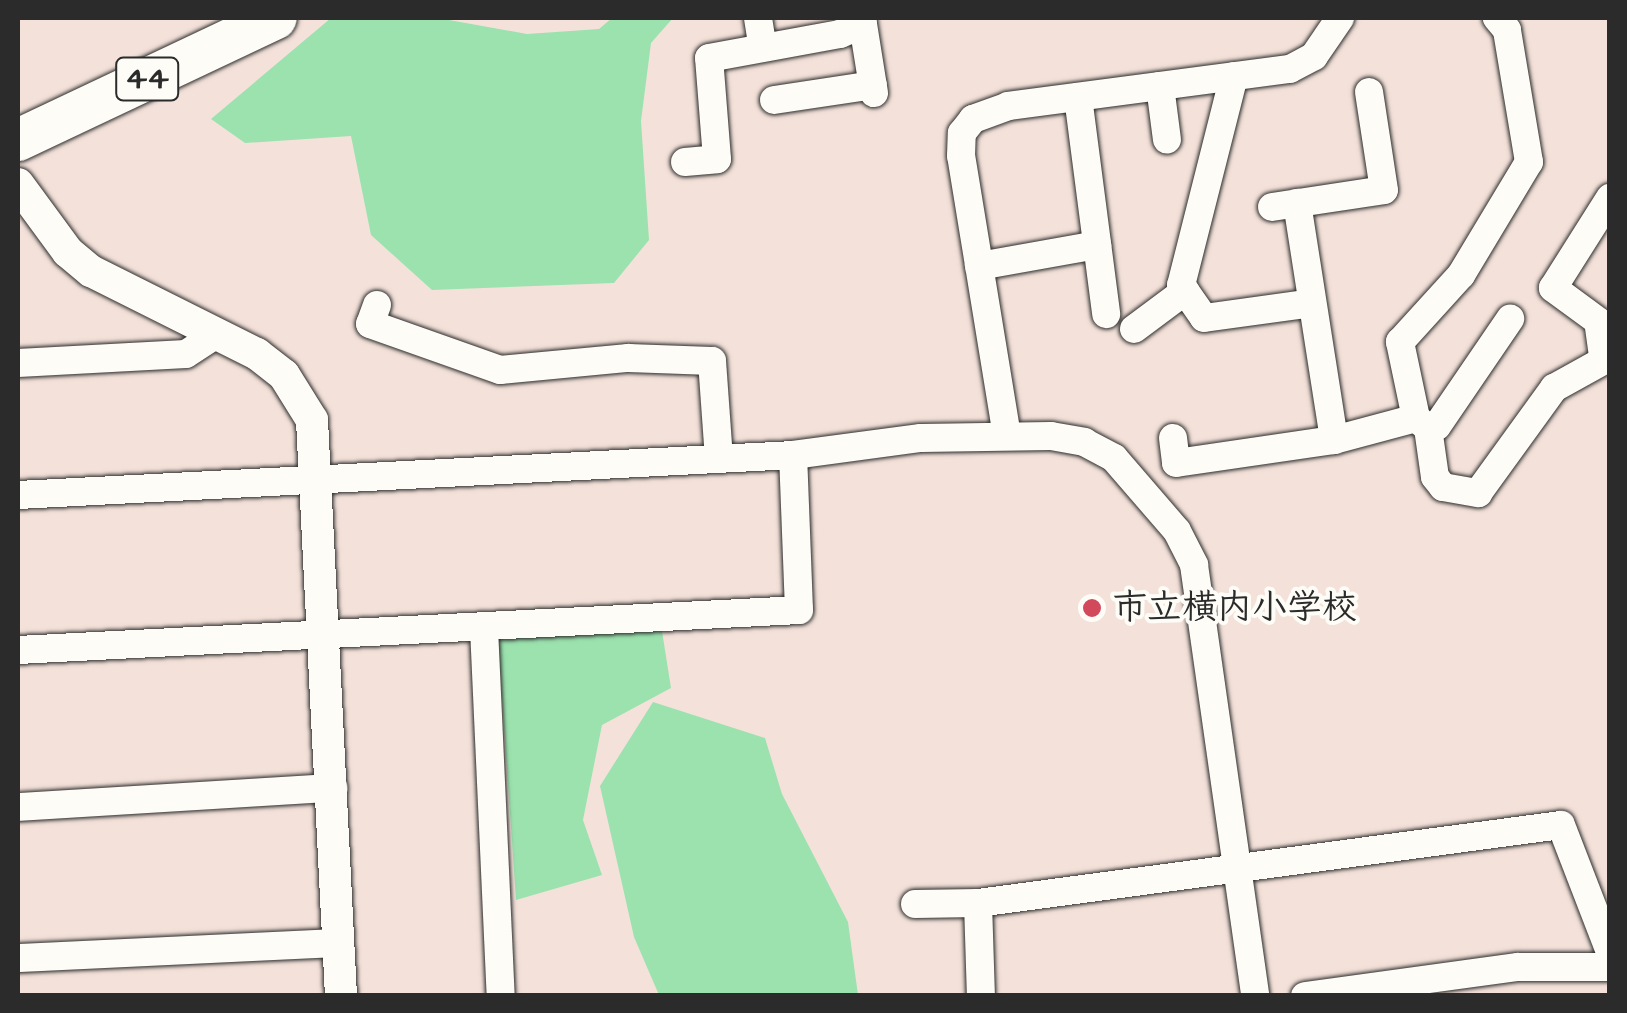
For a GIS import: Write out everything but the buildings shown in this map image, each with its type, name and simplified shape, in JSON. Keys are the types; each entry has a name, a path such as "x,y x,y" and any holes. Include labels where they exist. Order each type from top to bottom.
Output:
{"main road":[{"name":"44","path":"18,140 236,26 276,18"}],"street":[{"path":"758,18 763,48"},
{"path":"1007,436 962,132 990,110 1290,69 1314,56 1340,18"},
{"path":"1497,18 1508,30 1529,162 1461,274 1400,342 1435,476 1443,487 1478,494 1554,388 1606,357 1598,320 1552,288 1610,198"},
{"path":"685,162 717,159 709,58 863,21 873,89 774,100"},
{"path":"1134,329 1185,291 1234,76"},
{"path":"1160,86 1167,140"},
{"path":"1334,440 1312,303 1284,205 1384,190 1369,92"},
{"path":"1078,97 1106,314"},
{"path":"18,184 68,252 92,271 257,354 302,398 318,441 341,996"},
{"path":"979,266 1097,245"},
{"path":"1185,291 1204,318 1312,303"},
{"path":"377,304 370,324 500,370 628,358 712,361 719,459"},
{"path":"1173,438 1176,464 1422,423 1437,426 1510,318"},
{"path":"18,363 186,354 217,334"},
{"path":"18,495 792,455 922,438 1068,437 1114,458 1186,548 1201,597 1255,996"},
{"path":"18,650 799,610 792,455"},
{"path":"484,628 501,996"},
{"path":"18,807 333,788"},
{"path":"914,904 978,903 1561,825 1610,952"},
{"path":"978,903 980,996"},
{"path":"18,958 339,943"},
{"path":"1305,996 1518,967 1610,967"}],"green space":[{"path":"331,18 438,18 527,34 599,29 612,18 673,18 651,43 641,121 649,240 614,283 432,290 371,235 351,136 245,143 211,119"},
{"path":"662,631 671,688 602,725 583,820 602,875 516,900 498,639"},
{"path":"653,702 765,738 782,794 848,922 858,995 659,995 634,937 600,786"}],"place":[{"name":"市立横内小学校","path":"1092,608"}]}
